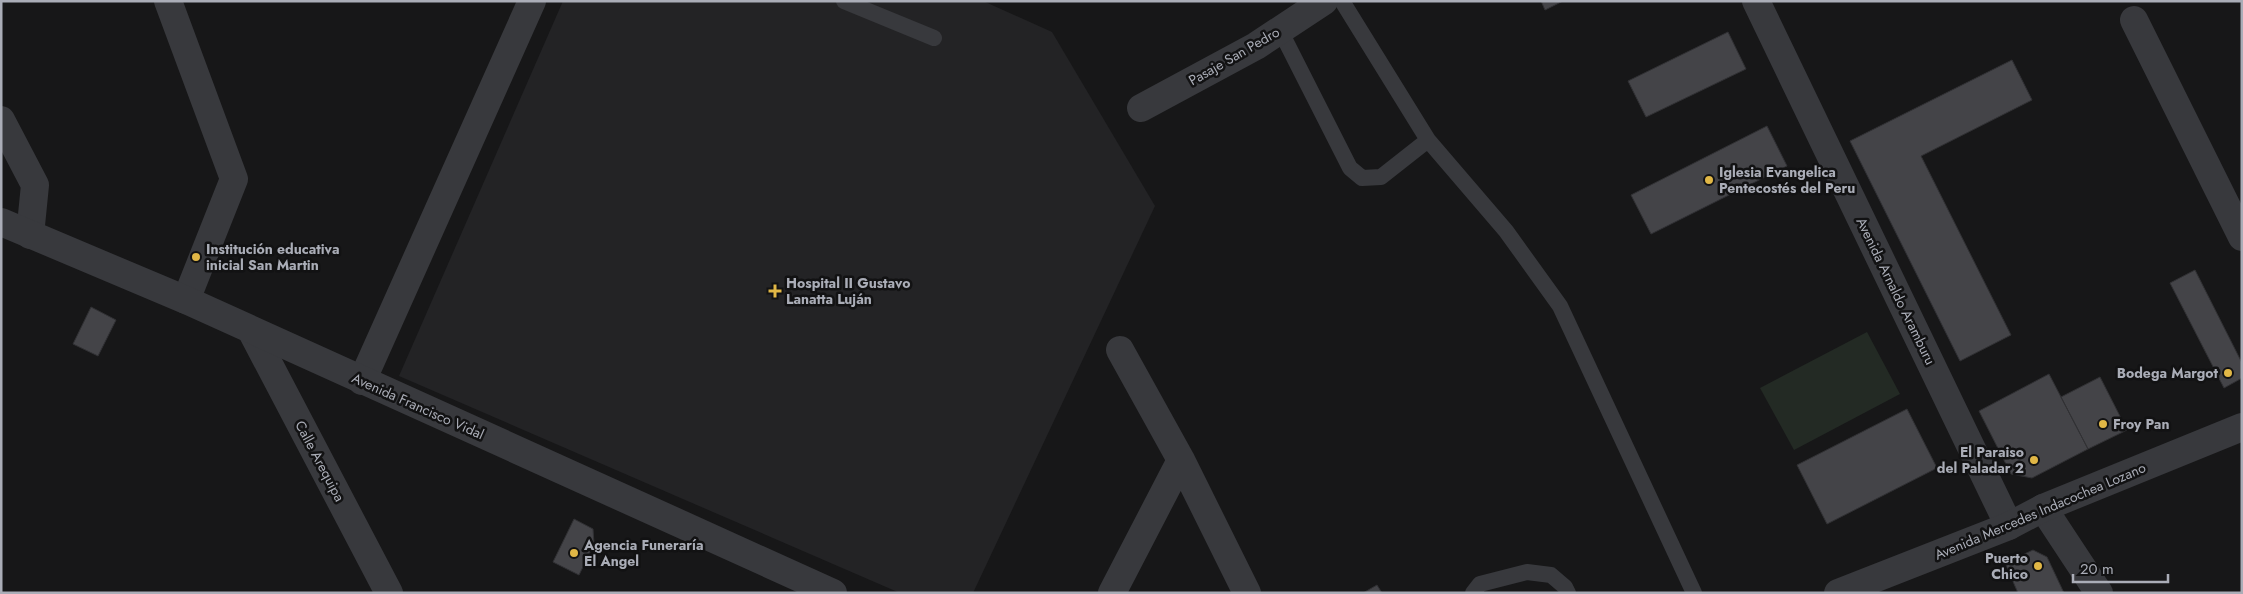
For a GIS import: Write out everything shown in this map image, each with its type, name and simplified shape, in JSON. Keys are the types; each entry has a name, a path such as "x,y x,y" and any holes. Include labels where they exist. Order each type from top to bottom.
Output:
{"street":[{"path":"168,1 234,179 186,300"},
{"path":"362,381 532,1"},
{"name":"Pasaje San Pedro","path":"1141,108 1256,46 1324,1"},
{"name":"Avenida Arnaldo Aramburu","path":"1756,1 2009,526"},
{"path":"2134,20 2242,237"},
{"path":"1,120 35,185 30,235"},
{"name":"Avenida Francisco Vidal","path":"1,222 186,300 833,593"},
{"name":"Calle Arequipa","path":"251,330 388,593"},
{"path":"1120,350 1181,460 1247,593"},
{"name":"Avenida Mercedes Indacochea Lozano","path":"1838,593 2009,526 2044,508 2242,427"},
{"path":"1112,593 1181,460"},
{"path":"2044,508 2099,593"}],"lane":[{"path":"844,1 934,38"},
{"path":"1342,1 1428,140 1506,231 1560,306 1694,593"},
{"path":"1280,30 1350,168 1362,178 1381,177 1428,140"},
{"path":"1473,593 1480,584 1527,572 1551,575 1565,587 1568,593"}],"shaded area":[{"name":"Hospital II Gustavo Lanatta Luján","path":"563,1 983,1 1052,32 1155,206 973,593 900,593 399,376"},
{"path":"1867,332 1900,394 1794,450 1760,388"}],"building":[{"path":"1541,1 1563,1 1545,10"},
{"path":"1728,32 1746,69 1646,117 1628,81"},
{"path":"2012,60 2032,100 1921,156 2011,335 1960,361 1850,141"},
{"name":"Iglesia Evangelica Pentecostés del Peru","path":"1767,126 1787,166 1651,234 1631,195"},
{"path":"2195,270 2242,363 2242,378 2224,388 2170,283"},
{"path":"91,307 116,320 98,356 73,344"},
{"path":"2049,374 2088,449 2032,478 2011,474 1979,411"},
{"path":"2100,377 2127,430 2088,449 2061,397"},
{"path":"1907,409 1937,468 1827,524 1797,465"},
{"name":"Agencia Funeraría El Angel","path":"574,519 593,529 594,544 579,575 553,562"},
{"path":"2033,550 2047,557 2064,593 2018,593 2005,563"},
{"path":"1377,585 1382,593 1363,593"}],"place":[{"name":"Iglesia Evangelica Pentecostés del Peru","path":"1709,180"},
{"name":"Institución educativa inicial San Martin","path":"196,257"},
{"name":"Hospital II Gustavo Lanatta Luján","path":"775,291"},
{"name":"Bodega Margot","path":"2228,373"},
{"name":"Froy Pan","path":"2103,424"},
{"name":"El Paraiso del Paladar 2","path":"2034,460"},
{"name":"Agencia Funeraría El Angel","path":"574,553"},
{"name":"Puerto Chico","path":"2038,566"}]}
